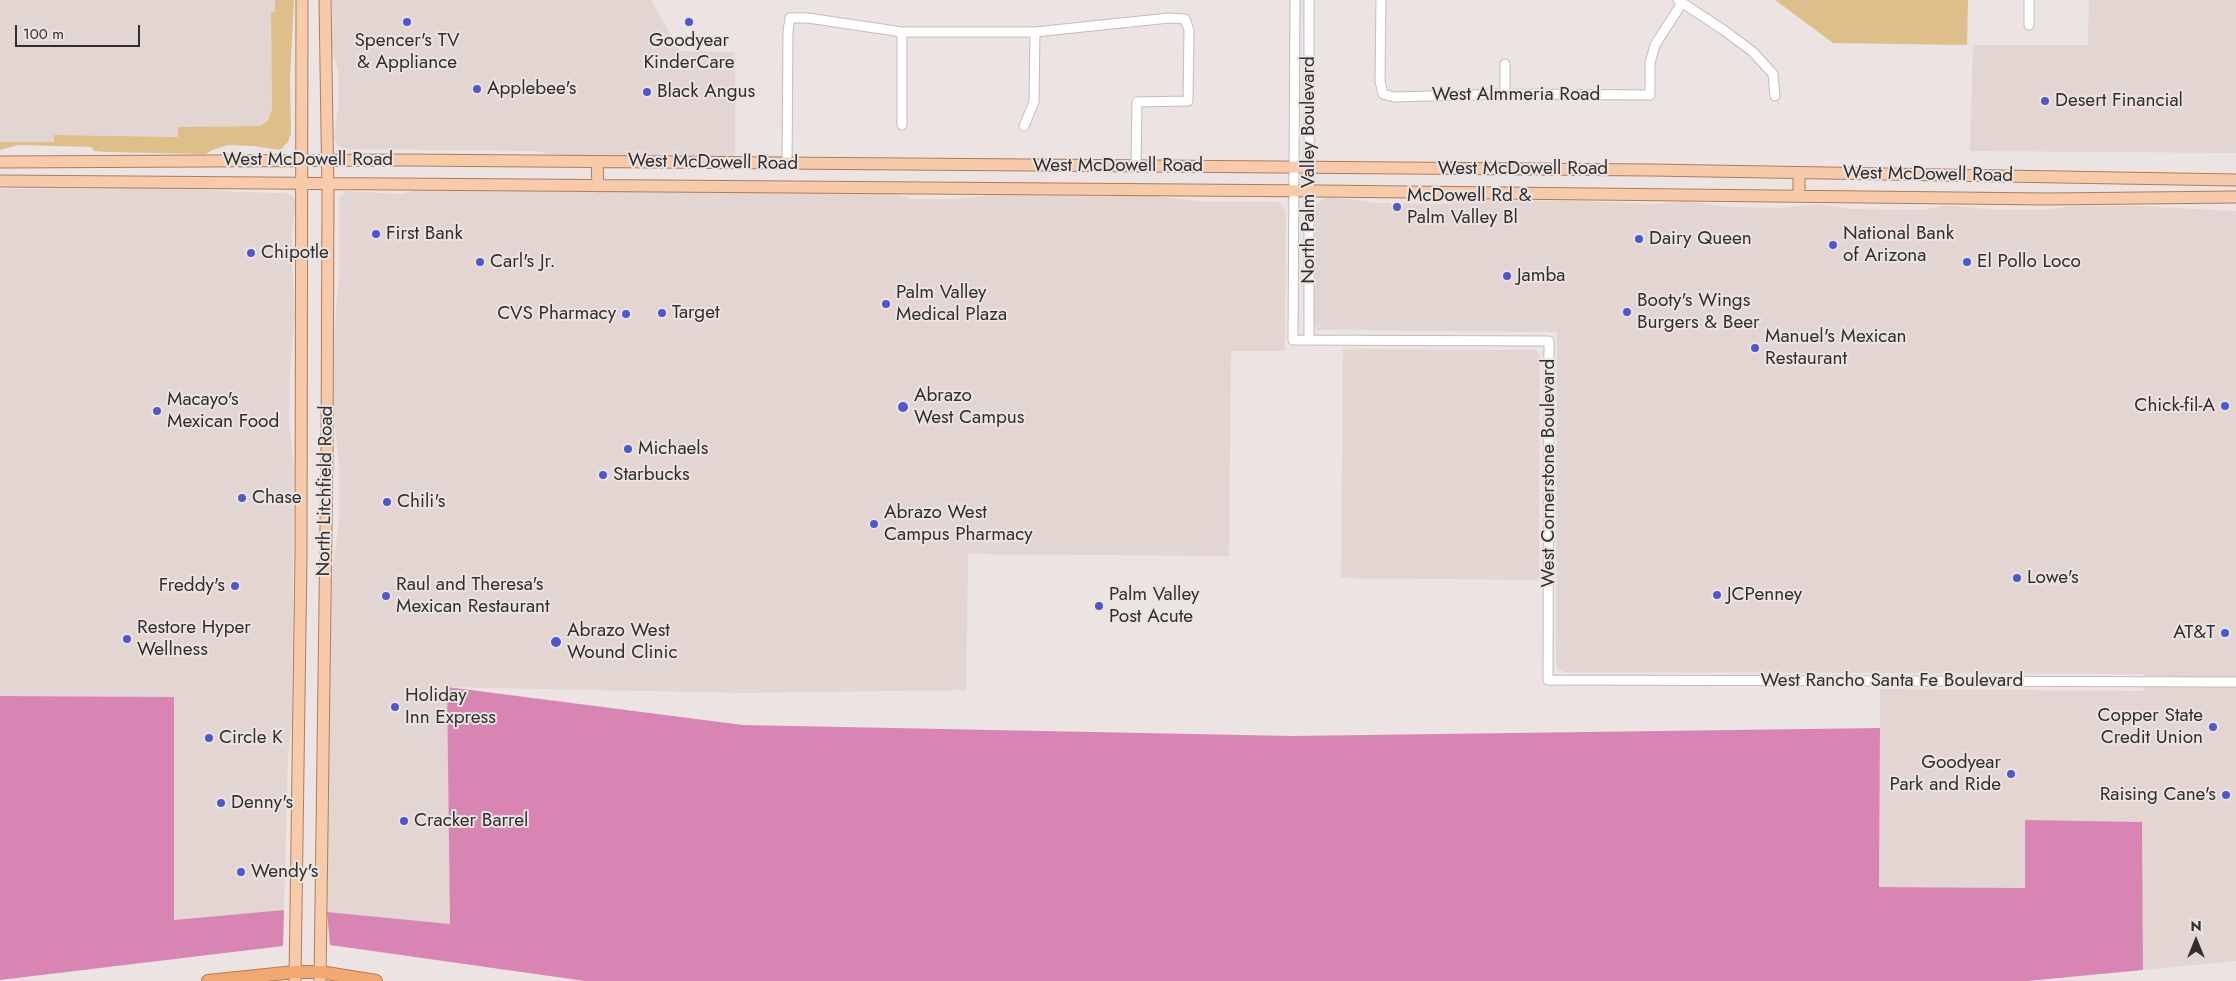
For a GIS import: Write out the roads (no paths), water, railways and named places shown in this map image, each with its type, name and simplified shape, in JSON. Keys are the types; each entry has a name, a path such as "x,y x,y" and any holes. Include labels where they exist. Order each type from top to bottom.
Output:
{"highway":[{"path":"208,981 295,977 376,981"}],"main road":[{"name":"North Litchfield Road","path":"295,977 301,555 302,0"},
{"name":"North Litchfield Road","path":"320,977 328,183 325,0"},
{"name":"West McDowell Road","path":"0,162 327,159 1799,173 2236,180"},
{"path":"597,162 598,186"},
{"path":"1799,173 1799,196"},
{"name":"West McDowell Road","path":"0,181 2069,199 2236,197"}],"street":[{"name":"North Palm Valley Boulevard","path":"1294,340 1293,168 1295,0"},
{"name":"North Palm Valley Boulevard","path":"1309,0 1309,340"},
{"name":"West Almmeria Road","path":"1382,0 1380,81 1383,94 1394,97 1505,94 1650,95 1650,63 1656,45 1680,1"},
{"path":"2029,0 2029,25"},
{"path":"1680,1 1753,52 1773,74 1775,96"},
{"path":"787,164 788,31 790,18 808,18 902,32 1035,32 1169,18 1185,19 1189,30 1188,102 1137,102 1136,166"},
{"path":"902,32 902,125"},
{"path":"1024,126 1034,102 1035,32"},
{"path":"1505,94 1506,64"},
{"name":"West Cornerstone Boulevard","path":"1294,340 1549,341 1548,680"},
{"name":"West Rancho Santa Fe Boulevard","path":"1548,680 2236,682"}],"place":[{"name":"Spencer's TV & Appliance","path":"407,22"},
{"name":"Goodyear KinderCare","path":"689,22"},
{"name":"Applebee's","path":"477,89"},
{"name":"Black Angus","path":"647,92"},
{"name":"Desert Financial","path":"2045,101"},
{"name":"McDowell Rd & Palm Valley Bl","path":"1397,207"},
{"name":"First Bank","path":"376,234"},
{"name":"Dairy Queen","path":"1639,239"},
{"name":"National Bank of Arizona","path":"1833,245"},
{"name":"Chipotle","path":"251,253"},
{"name":"Carl's Jr.","path":"480,262"},
{"name":"El Pollo Loco","path":"1967,262"},
{"name":"Jamba","path":"1507,276"},
{"name":"Palm Valley Medical Plaza","path":"886,304"},
{"name":"Booty's Wings Burgers & Beer","path":"1627,312"},
{"name":"Target","path":"662,313"},
{"name":"CVS Pharmacy","path":"626,314"},
{"name":"Manuel's Mexican Restaurant","path":"1755,348"},
{"name":"Chick-fil-A","path":"2225,406"},
{"name":"Abrazo West Campus","path":"903,407"},
{"name":"Macayo's Mexican Food","path":"157,411"},
{"name":"Michaels","path":"628,449"},
{"name":"Starbucks","path":"603,475"},
{"name":"Chase","path":"242,498"},
{"name":"Chili's","path":"387,502"},
{"name":"Abrazo West Campus Pharmacy","path":"874,524"},
{"name":"Lowe's","path":"2017,578"},
{"name":"Freddy's","path":"235,586"},
{"name":"JCPenney","path":"1717,595"},
{"name":"Raul and Theresa's Mexican Restaurant","path":"386,596"},
{"name":"Palm Valley Post Acute","path":"1099,606"},
{"name":"AT&T","path":"2225,633"},
{"name":"Restore Hyper Wellness","path":"127,639"},
{"name":"Abrazo West Wound Clinic","path":"556,642"},
{"name":"Holiday Inn Express","path":"395,707"},
{"name":"Copper State Credit Union","path":"2213,727"},
{"name":"Circle K","path":"209,738"},
{"name":"Goodyear Park and Ride","path":"2011,774"},
{"name":"Raising Cane's","path":"2226,795"},
{"name":"Denny's","path":"221,803"},
{"name":"Cracker Barrel","path":"404,821"},
{"name":"Wendy's","path":"241,872"}]}
